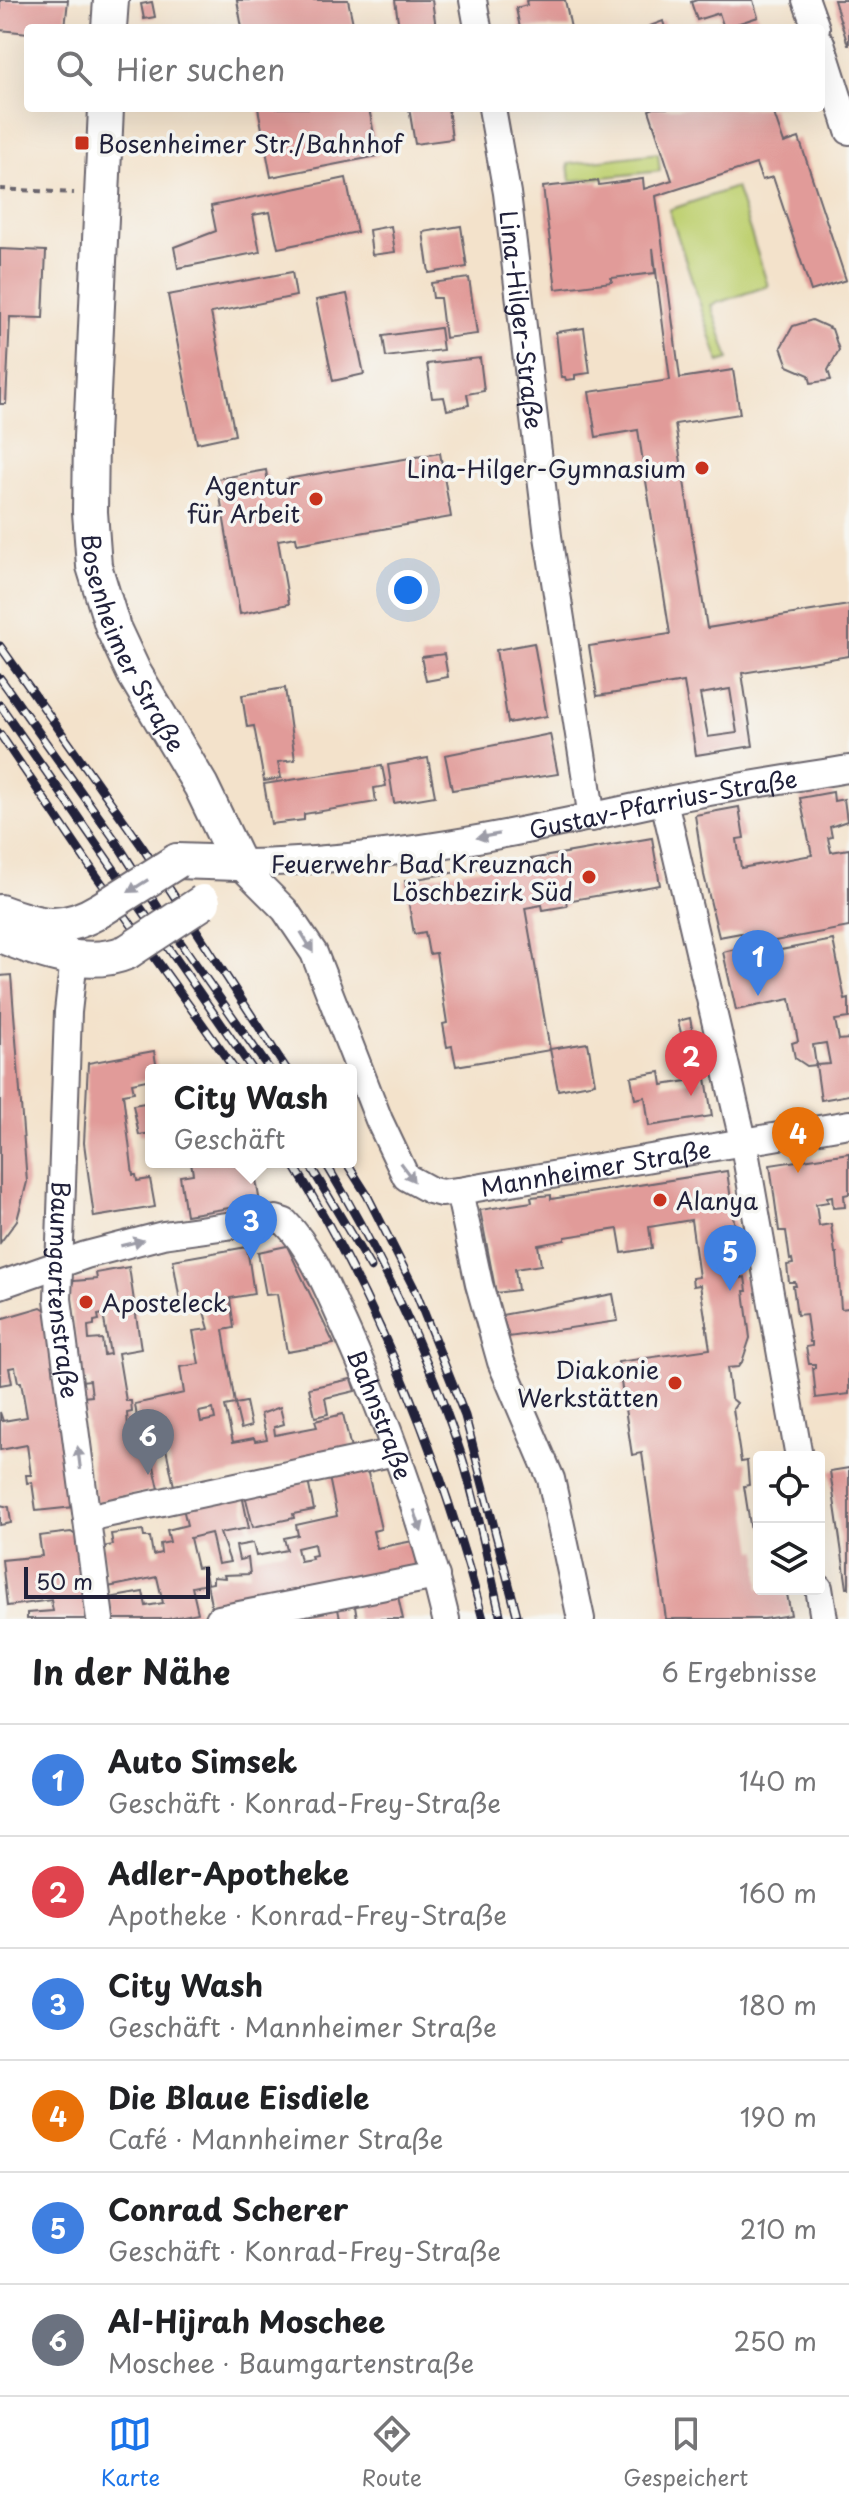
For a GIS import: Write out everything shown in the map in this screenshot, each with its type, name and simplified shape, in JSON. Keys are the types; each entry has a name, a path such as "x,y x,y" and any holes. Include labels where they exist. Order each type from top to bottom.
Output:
{"main road":[{"path":"109,24 111,0"},
{"name":"Bosenheimer Straße","path":"106,112 91,437 90,512 94,566 113,628 128,662 201,786 238,863"},
{"path":"0,912 52,926 78,923 177,861 213,815"},
{"path":"177,861 238,863"},
{"path":"0,935 74,958 102,959 127,952 214,894 238,863"}],"street":[{"path":"473,0 477,24"},
{"path":"806,0 815,24"},
{"path":"825,56 849,131"},
{"name":"Lina-Hilger-Straße","path":"493,112 507,193 548,536 592,818"},
{"name":"Gustav-Pfarrius-Straße","path":"238,863 355,858 592,818 664,801 849,769"},
{"path":"664,801 743,1140 798,1451"},
{"name":"Bosenheimer Straße","path":"238,863 285,910 314,953 379,1120"},
{"path":"40,924 74,958"},
{"name":"Baumgartenstraße","path":"74,958 68,1012 58,1299 100,1619"},
{"name":"Mannheimer Straße","path":"379,1120 406,1177 441,1193 849,1124"},
{"path":"459,1191 479,1284 501,1362 551,1479 581,1619"},
{"name":"Bahnstraße","path":"57,1265 163,1235 276,1219 285,1222 317,1267 354,1348 395,1452 436,1576 446,1619"},
{"path":"0,1285 57,1265"},
{"path":"87,1518 395,1452"},
{"path":"219,1619 436,1576"},
{"path":"820,1595 824,1619"}],"path":[{"path":"0,189 102,194"}],"green space":[{"path":"658,153 660,171 570,181 568,164"},
{"path":"736,187 768,286 711,305 729,359 719,362 669,210"}],"building":[{"path":"0,0 68,0 65,24 24,24 24,33 0,30"},
{"path":"237,0 348,0 353,24 241,24"},
{"path":"395,0 432,0 435,24 398,24"},
{"path":"565,0 570,24 519,24 516,8 527,5 526,1"},
{"path":"753,0 758,17 736,24 723,24 719,13 697,20 691,2"},
{"path":"834,0 849,0 849,45 848,45"},
{"path":"152,2 155,17 144,19 141,4"},
{"path":"259,112 370,112 378,156 271,177"},
{"path":"410,112 449,112 452,139 415,144"},
{"path":"650,112 773,112 784,143 799,138 846,280 811,291 773,177 762,180 756,164 656,196 680,378 733,370 740,414 675,424 707,628 849,605 849,656 742,673 753,746 696,755 684,682 597,696 589,646 670,634 638,430 596,437 589,392 670,380 653,248 655,273 556,289 543,187 598,181 599,185 643,179 644,189 672,180","holes":["730,689 737,733 708,737 700,694"]},
{"path":"346,178 357,232 278,248 270,212 253,215 260,252 178,268 174,247 216,231 211,206"},
{"path":"391,226 395,252 372,255 369,230"},
{"path":"461,226 467,267 429,273 423,232"},
{"path":"0,249 46,251 43,318 10,317 6,404 0,404"},
{"path":"292,272 296,296 211,313 235,435 197,443 168,295"},
{"path":"469,278 477,334 445,338 440,298 433,298 431,283"},
{"path":"347,294 364,374 333,381 316,300"},
{"path":"812,320 832,329 839,350 828,370 831,380 811,383 809,375 788,366 781,347 793,326"},
{"path":"440,328 443,350 386,357 383,336"},
{"path":"584,328 590,373 566,380 561,377 556,332"},
{"path":"480,358 484,391 467,394 469,405 447,410 444,397 432,398 427,364"},
{"path":"440,453 451,517 297,544 296,537 278,540 289,604 240,614 217,479 266,470 269,490 287,486 286,479"},
{"path":"534,643 547,716 508,723 496,650"},
{"path":"444,654 448,677 426,681 421,657"},
{"path":"285,688 295,760 278,762 281,778 264,781 254,726 247,727 242,695"},
{"path":"550,734 558,774 452,790 445,755"},
{"path":"428,758 435,796 394,803 388,765"},
{"path":"382,766 386,786 374,788 376,802 304,814 304,820 271,824 264,784"},
{"path":"833,792 834,801 844,799 847,821 830,827 832,837 828,838 831,852 849,849 849,927 764,943 765,953 833,940 845,1000 849,999 849,1018 835,1020 839,1040 849,1039 849,1095 821,1100 816,1065 807,1066 795,1058 792,1043 798,1041 790,999 736,1010 723,952 744,947 741,933 719,937 704,875 695,815 739,807 744,838 737,839 741,868 812,855 800,798","holes":["826,1043 830,1064 816,1065 813,1045"]},
{"path":"652,838 660,885 566,901 567,906 543,910 542,905 525,908 550,1050 456,1066 452,1046 447,1047 443,1024 447,1023 436,953 429,954 425,932 414,934 405,881"},
{"path":"11,975 27,1182 17,1220 0,1243 0,976"},
{"path":"690,1018 694,1039 683,1041 678,1021"},
{"path":"588,1043 595,1083 558,1090 550,1049"},
{"path":"154,1051 156,1064 145,1064 145,1080 132,1083 134,1092 123,1094 133,1175 136,1175 137,1181 150,1179 155,1207 94,1217 84,1143 88,1063"},
{"path":"660,1072 662,1085 706,1078 712,1116 649,1126 645,1097 635,1099 631,1077"},
{"path":"145,1103 145,1134 139,1135 133,1105"},
{"path":"849,1153 849,1194 844,1195 845,1207 833,1208 832,1196 827,1197 828,1202 816,1204 819,1226 831,1224 837,1253 841,1309 849,1308 849,1394 816,1398 815,1364 809,1364 806,1347 812,1346 812,1342 806,1314 797,1315 795,1282 789,1282 787,1265 793,1264 786,1231 779,1231 770,1165"},
{"path":"192,1168 254,1168 260,1203 186,1215 180,1176 193,1174"},
{"path":"727,1171 735,1229 738,1229 738,1253 742,1253 744,1267 740,1267 747,1291 744,1291 750,1338 742,1362 738,1367 727,1368 731,1398 737,1403 733,1409 741,1462 747,1461 749,1485 744,1486 753,1544 753,1595 787,1595 791,1615 764,1619 666,1619 642,1453 632,1455 618,1362 710,1349 700,1285 693,1286 692,1278 699,1277 691,1220 649,1227 652,1248 622,1253 618,1229 565,1237 565,1240 538,1245 541,1265 515,1269 518,1290 496,1293 480,1210 532,1202 531,1197 551,1195 551,1199"},
{"path":"287,1246 334,1344 287,1352 277,1294 266,1295 258,1252"},
{"path":"247,1247 254,1294 230,1298 234,1328 223,1330 235,1404 225,1406 233,1442 267,1439 261,1414 280,1407 284,1424 274,1427 275,1435 317,1427 315,1421 343,1414 351,1449 174,1486 165,1444 150,1448 159,1489 96,1502 83,1397 92,1396 90,1380 81,1381 69,1288 74,1281 97,1279 96,1273 129,1267 141,1349 118,1353 126,1401 131,1401 132,1412 127,1413 128,1427 138,1425 135,1404 184,1393 180,1367 199,1364 193,1331 209,1329 202,1305 206,1303 181,1307 173,1260","holes":["103,1314 110,1354 104,1355 102,1339 89,1340 88,1326 94,1325 94,1321 99,1320 98,1315","213,1409 215,1419 201,1422 199,1412"]},
{"path":"613,1294 618,1321 509,1337 502,1315"},
{"path":"41,1307 49,1312 74,1507 36,1511 32,1482 27,1483 26,1475 31,1475 27,1445 0,1450 0,1412 3,1421 27,1417 15,1367 9,1368 12,1383 0,1385 0,1319"},
{"path":"351,1379 355,1391 325,1398 328,1414 315,1417 309,1388"},
{"path":"246,1402 251,1426 241,1429 235,1404"},
{"path":"849,1468 849,1588 847,1588 830,1471"},
{"path":"367,1469 381,1529 373,1531 377,1548 413,1541 418,1570 212,1610 207,1584 213,1583 213,1577 250,1574 248,1558 239,1560 236,1546 253,1543 256,1556 287,1550 284,1538 298,1535 296,1525 337,1516 329,1477","holes":["314,1544 316,1555 300,1561 297,1548"]},
{"path":"308,1481 314,1510 253,1527 245,1495"},
{"path":"242,1495 249,1528 220,1533 230,1562 218,1564 211,1533 190,1538 197,1568 204,1567 207,1584 192,1587 198,1613 168,1619 112,1619 109,1598 143,1592 146,1606 163,1603 157,1577 108,1587 102,1547 113,1545 111,1534 143,1530 144,1537 150,1537 153,1555 161,1553 160,1544 170,1542 167,1530 187,1525 183,1508"},
{"path":"0,1505 9,1507 11,1523 0,1525"},
{"path":"71,1532 77,1536 88,1619 27,1619 27,1613 53,1611 51,1600 7,1606 2,1560 42,1556 39,1536"},
{"path":"397,1592 403,1619 357,1619 354,1600"},
{"path":"337,1604 340,1619 268,1619"}],"railway":[{"path":"0,646 141,845 283,1064"},
{"path":"0,678 113,837 178,939 266,1064"},
{"path":"0,705 249,1064"},
{"path":"0,734 231,1064"},
{"path":"295,1168 353,1271 404,1384 448,1500 483,1619"},
{"path":"312,1168 371,1268"},
{"path":"328,1168 383,1268 418,1341 448,1416 478,1515 501,1619"},
{"path":"350,1168 367,1195 415,1290 465,1416 518,1619"}],"place":[{"name":"Bosenheimer Str./Bahnhof","path":"82,143"},
{"name":"Lina-Hilger-Gymnasium","path":"702,468"},
{"name":"Agentur für Arbeit","path":"316,499"},
{"name":"Feuerwehr Bad Kreuznach Löschbezirk Süd","path":"589,877"},
{"name":"Auto Simsek","path":"758,996"},
{"name":"Adler-Apotheke","path":"691,1096"},
{"name":"Die Blaue Eisdiele","path":"798,1173"},
{"name":"Alanya","path":"660,1200"},
{"name":"City Wash","path":"251,1260"},
{"name":"Conrad Scherer","path":"730,1291"},
{"name":"Aposteleck","path":"86,1302"},
{"name":"Diakonie Werkstätten","path":"675,1383"},
{"name":"Al-Hijrah Moschee","path":"148,1475"}]}
